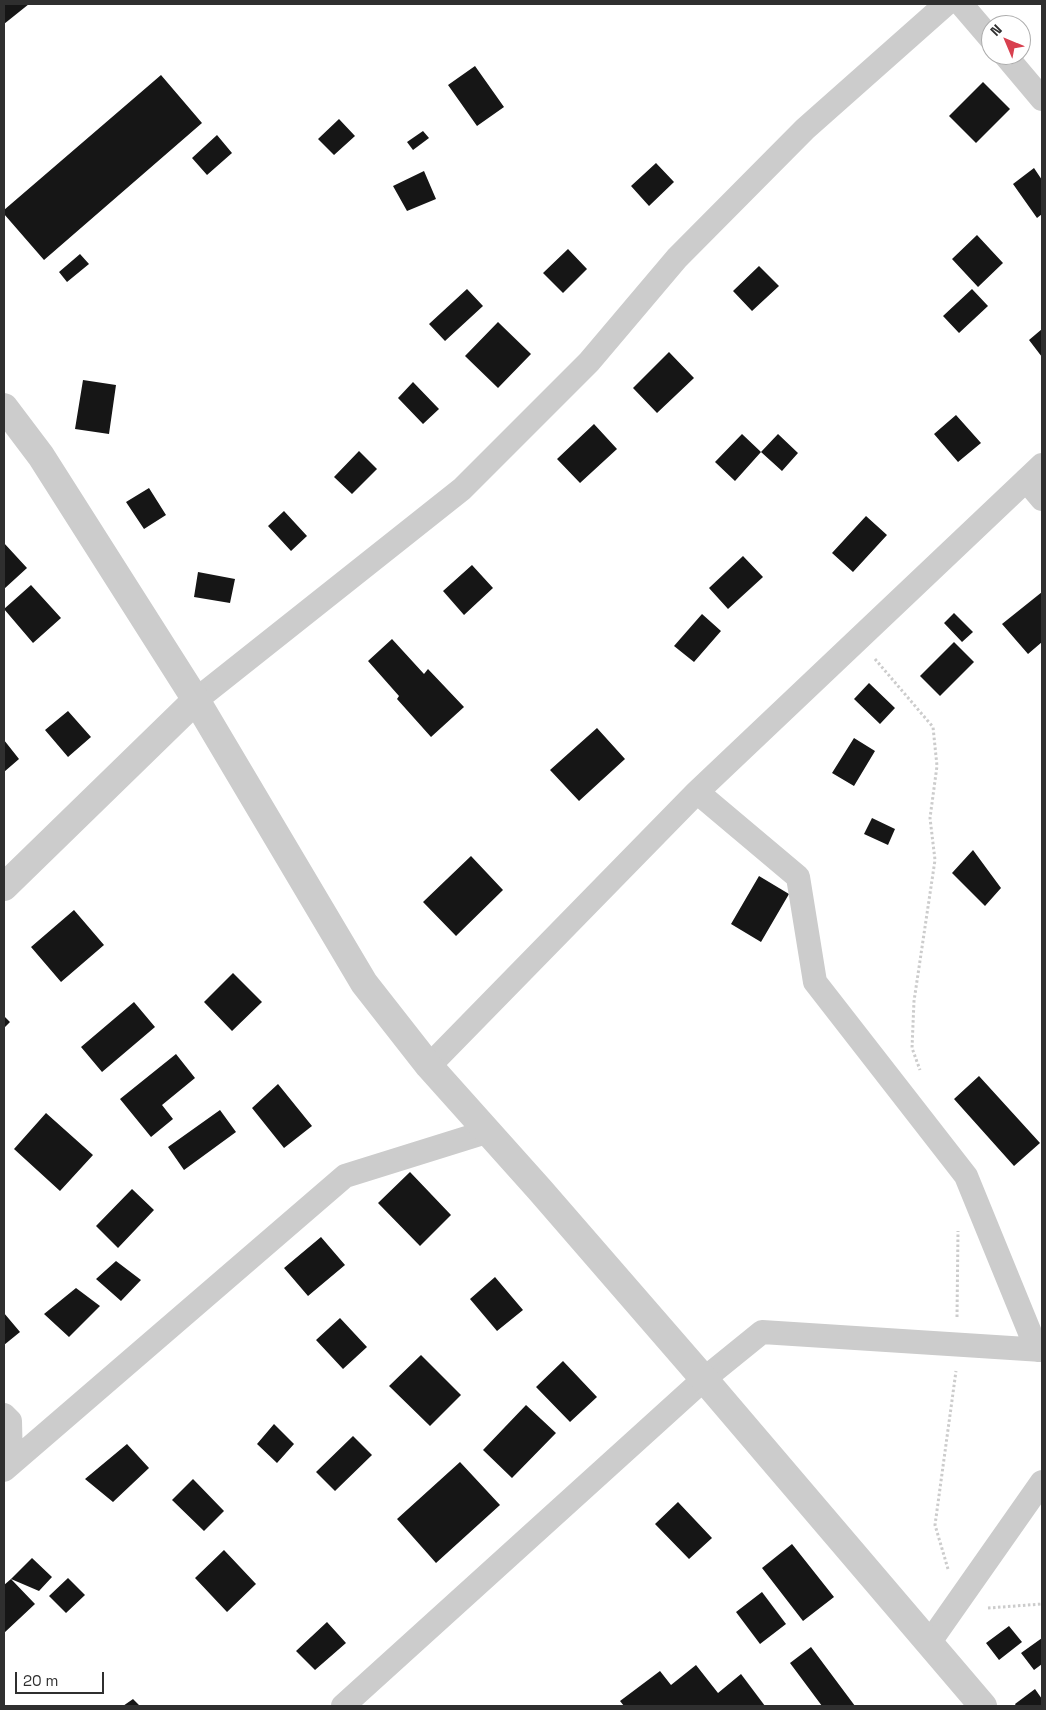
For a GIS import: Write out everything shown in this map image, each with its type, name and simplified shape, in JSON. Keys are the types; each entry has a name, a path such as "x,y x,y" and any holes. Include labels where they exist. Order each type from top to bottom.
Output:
{"street":[{"path":"4,887 196,700 462,489 590,362 677,258 805,129 946,4"},
{"path":"961,4 981,27"},
{"path":"1013,65 1042,99"},
{"path":"4,407 41,456 196,700 364,983 429,1066 486,1132 540,1190 704,1379 981,1706"},
{"path":"429,1066 697,792 1034,473 1042,499"},
{"path":"343,1706 704,1379 762,1332 1040,1350 966,1176 815,982 798,877 697,792"},
{"path":"8,1467 345,1176 486,1132"},
{"path":"4,1415 10,1421 8,1467"},
{"path":"929,1643 1042,1482"}],"path":[{"path":"858,640 933,727 937,766 930,818 935,860 914,1001 912,1048 923,1077"},
{"path":"958,1229 958,1356 935,1524 951,1579 952,1610 1042,1604"}],"building":[{"path":"4,4 29,4 4,24"},
{"path":"475,66 504,107 477,126 448,85"},
{"path":"161,75 202,123 44,260 4,214 4,210"},
{"path":"983,82 1010,109 976,143 949,116"},
{"path":"339,119 355,136 334,155 318,139"},
{"path":"423,131 429,138 413,150 407,142"},
{"path":"217,135 232,153 207,175 192,158"},
{"path":"656,163 674,182 649,206 631,186"},
{"path":"1034,168 1042,180 1042,214 1037,218 1013,184"},
{"path":"424,171 436,199 407,211 393,186"},
{"path":"977,235 1003,263 978,287 952,259"},
{"path":"568,249 587,269 563,293 543,273"},
{"path":"80,254 89,264 67,282 59,272"},
{"path":"759,266 779,286 752,311 733,291"},
{"path":"467,289 483,306 445,341 429,324"},
{"path":"972,289 988,306 959,333 943,316"},
{"path":"498,322 531,354 498,388 465,356"},
{"path":"1042,329 1042,357 1029,340"},
{"path":"669,352 694,378 657,413 633,388"},
{"path":"83,380 116,385 109,434 75,429"},
{"path":"413,382 439,409 423,424 398,398"},
{"path":"956,415 981,443 958,462 934,434"},
{"path":"594,424 617,449 580,483 557,459"},
{"path":"742,434 761,452 735,481 715,462"},
{"path":"778,434 798,453 782,471 761,452"},
{"path":"359,451 377,469 352,494 334,477"},
{"path":"149,488 166,515 144,529 126,502"},
{"path":"284,511 307,536 291,551 268,526"},
{"path":"866,516 887,535 853,572 832,553"},
{"path":"4,543 27,568 4,589"},
{"path":"743,556 763,577 728,609 709,588"},
{"path":"472,565 493,588 464,615 443,591"},
{"path":"198,572 235,579 230,603 194,597"},
{"path":"31,585 61,618 33,643 4,609"},
{"path":"1042,592 1042,642 1028,654 1002,624"},
{"path":"954,613 973,632 962,642 944,623"},
{"path":"702,614 721,631 694,662 674,646"},
{"path":"392,639 424,674 428,669 464,707 431,737 397,699 399,696 368,661"},
{"path":"954,642 974,662 940,696 920,676"},
{"path":"869,683 895,708 880,724 854,699"},
{"path":"68,711 91,737 68,757 45,730"},
{"path":"597,728 625,759 579,801 550,770"},
{"path":"854,738 875,751 854,786 832,773"},
{"path":"4,740 19,759 4,772"},
{"path":"872,818 895,829 888,845 864,834"},
{"path":"973,850 1001,888 985,906 952,873"},
{"path":"471,856 503,890 456,936 423,902"},
{"path":"759,876 789,894 761,942 731,924"},
{"path":"74,910 104,945 61,982 31,947"},
{"path":"233,973 262,1002 232,1031 204,1002"},
{"path":"134,1002 155,1027 102,1072 81,1047"},
{"path":"4,1016 10,1022 4,1028"},
{"path":"176,1054 195,1078 162,1105 173,1119 151,1137 120,1099"},
{"path":"979,1076 1040,1143 1014,1166 954,1099"},
{"path":"278,1084 312,1126 284,1148 252,1108"},
{"path":"220,1110 236,1132 184,1170 168,1147"},
{"path":"46,1113 93,1155 60,1191 14,1149"},
{"path":"410,1172 451,1215 420,1246 378,1203"},
{"path":"132,1189 154,1210 118,1248 96,1226"},
{"path":"321,1237 345,1265 308,1296 284,1268"},
{"path":"116,1261 141,1280 121,1301 96,1279"},
{"path":"495,1277 523,1310 497,1331 470,1299"},
{"path":"76,1288 100,1306 69,1337 44,1314"},
{"path":"4,1313 20,1332 4,1345"},
{"path":"340,1318 367,1347 343,1369 316,1340"},
{"path":"421,1355 461,1395 430,1426 389,1386"},
{"path":"563,1361 597,1397 570,1422 536,1387"},
{"path":"526,1405 556,1433 512,1478 483,1450"},
{"path":"274,1424 294,1444 277,1463 257,1444"},
{"path":"353,1436 372,1455 335,1491 316,1472"},
{"path":"127,1444 149,1468 113,1502 85,1479"},
{"path":"460,1462 500,1505 436,1563 397,1519"},
{"path":"193,1479 224,1511 204,1531 172,1500"},
{"path":"678,1502 712,1538 689,1559 655,1524"},
{"path":"792,1544 834,1597 803,1621 762,1568"},
{"path":"224,1550 256,1584 227,1612 195,1578"},
{"path":"32,1558 52,1577 39,1591 11,1579"},
{"path":"68,1578 85,1595 66,1613 49,1596"},
{"path":"11,1579 35,1604 4,1633 4,1585"},
{"path":"762,1592 786,1624 760,1644 736,1612"},
{"path":"327,1622 346,1643 315,1670 296,1651"},
{"path":"1009,1626 1022,1642 999,1660 986,1643"},
{"path":"1042,1638 1042,1664 1034,1670 1021,1653"},
{"path":"811,1647 855,1706 822,1706 790,1663"},
{"path":"696,1665 718,1693 741,1674 765,1706 624,1706 620,1701 660,1671 671,1685"},
{"path":"1035,1689 1042,1699 1042,1706 1016,1706 1015,1704"},
{"path":"133,1699 140,1706 123,1706"}]}
